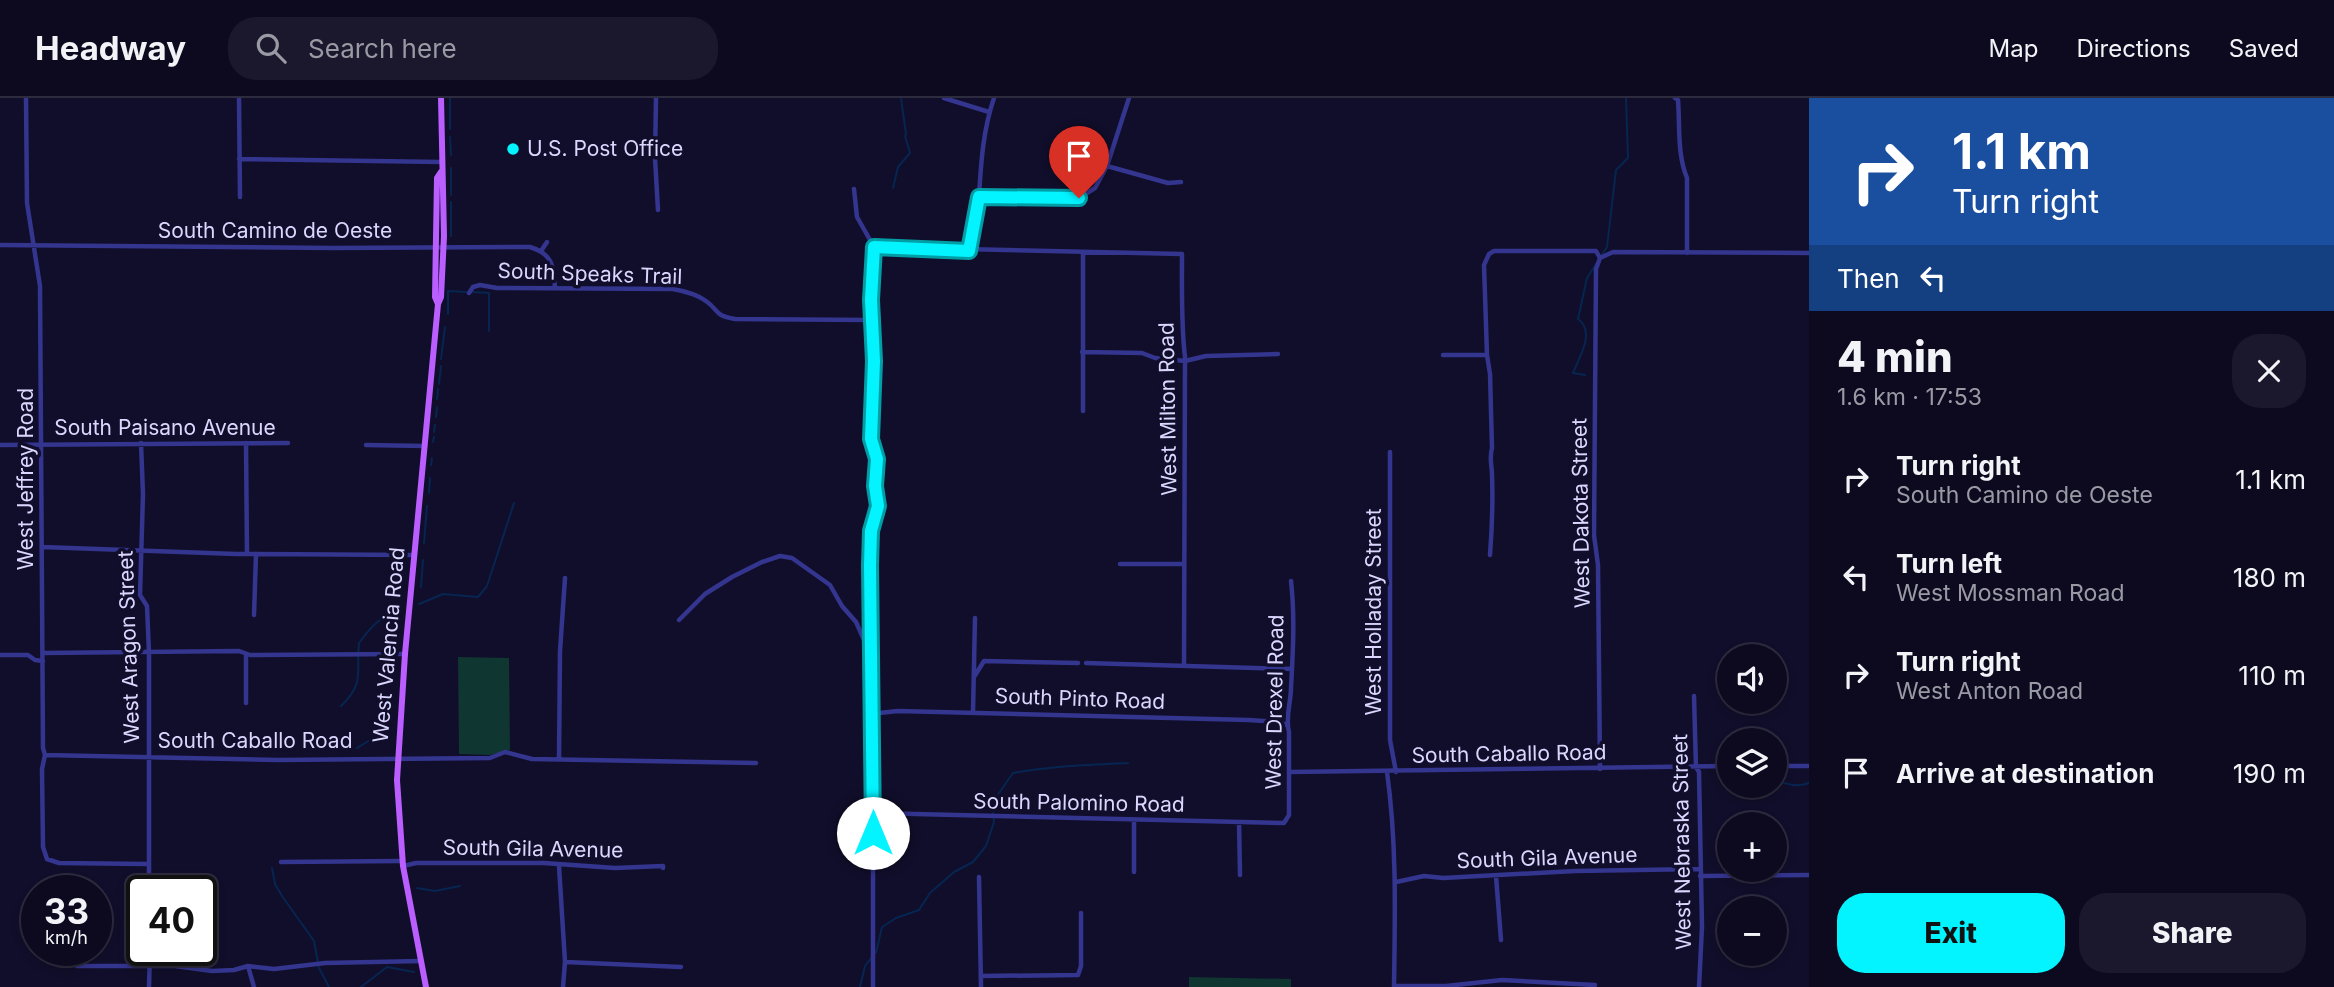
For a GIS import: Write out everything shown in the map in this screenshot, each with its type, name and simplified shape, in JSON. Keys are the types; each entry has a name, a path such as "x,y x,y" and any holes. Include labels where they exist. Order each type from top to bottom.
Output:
{"main road":[{"name":"West Valencia Road","path":"426,987 403,863 397,801 397,757 438,304 435,297 440,246 437,178 441,172 441,98"}],"street":[{"name":"West Jeffrey Road","path":"26,98 27,203 40,286 45,755 42,769 43,847 47,859 59,863 148,864"},
{"path":"239,98 240,197"},
{"path":"656,98 658,211"},
{"path":"944,98 989,112"},
{"path":"969,251 979,197 978,178 989,112 994,98"},
{"path":"979,197 1079,198 1095,188 1107,166 1129,98"},
{"path":"1675,98 1678,100 1678,131 1683,169 1687,178 1687,253"},
{"path":"239,159 441,162"},
{"path":"1107,166 1168,183 1181,182"},
{"path":"854,189 857,217 874,247 871,439 877,459 875,486 878,506 871,531 870,548 874,813 873,987"},
{"path":"547,242 541,251 550,254 554,266 555,288"},
{"name":"South Camino de Oeste","path":"0,245 332,248 440,246 530,247 541,251"},
{"path":"874,247 1083,253 1083,411"},
{"path":"1490,555 1493,522 1489,457 1492,448 1485,265 1489,254 1494,251 1596,251 1600,258 1612,252 1809,253"},
{"name":"West Milton Road","path":"1083,253 1182,254 1182,337 1185,361 1184,665"},
{"name":"West Dakota Street","path":"1600,258 1596,269 1594,535 1598,565 1600,769"},
{"name":"South Speaks Trail","path":"470,293 473,287 480,285 497,289 673,289 707,301 722,317 872,320"},
{"path":"1082,352 1142,353 1155,358 1185,361 1206,356 1278,354"},
{"path":"1443,355 1487,355"},
{"name":"West Aragon Street","path":"141,443 143,499 140,595 147,606 149,653 148,875"},
{"path":"246,443 247,554"},
{"name":"South Paisano Avenue","path":"0,444 288,443"},
{"path":"366,445 425,446"},
{"name":"West Holladay Street","path":"1390,452 1390,740 1396,772"},
{"path":"42,547 247,554 414,555"},
{"path":"254,615 256,554"},
{"path":"678,620 705,594 732,577 780,556 792,558 830,585 872,649"},
{"path":"1120,564 1184,564"},
{"path":"559,759 560,651 565,578"},
{"name":"West Drexel Road","path":"1284,823 1289,814 1287,725 1292,669 1291,581"},
{"path":"973,712 975,618"},
{"path":"43,653 239,651 246,654 405,654"},
{"path":"246,654 246,703"},
{"path":"0,655 28,655 43,661"},
{"path":"974,677 984,661 1077,663"},
{"path":"1086,663 1292,669"},
{"name":"West Nebraska Street","path":"1695,696 1702,927 1699,987"},
{"name":"South Pinto Road","path":"873,718 888,711 973,712 1248,720 1287,725"},
{"name":"South Caballo Road","path":"45,755 278,760 490,758 505,752 532,759 756,763"},
{"path":"675,772 676,763"},
{"name":"South Caballo Road","path":"1289,772 1717,766"},
{"path":"1787,766 1809,766"},
{"path":"1387,772 1394,822 1396,882 1394,987 1446,986 1502,980 1595,985"},
{"name":"South Palomino Road","path":"874,813 1284,823"},
{"path":"1133,872 1134,820"},
{"path":"1240,822 1240,875"},
{"name":"South Gila Avenue","path":"281,862 544,863 559,866 663,867"},
{"path":"559,866 565,962 563,987"},
{"name":"South Gila Avenue","path":"1396,882 1424,876 1443,878 1575,871 1700,869"},
{"path":"1700,876 1809,874"},
{"path":"1496,876 1501,940"},
{"path":"979,877 981,987"},
{"path":"981,976 1077,975 1081,966 1081,913"},
{"path":"149,987 148,966 212,971 248,966 274,968 325,963 421,961"},
{"path":"565,962 681,967"},
{"path":"248,966 254,987"}],"green space":[{"path":"458,657 509,658 510,750 490,755 459,754"},
{"path":"1189,977 1291,979 1291,987 1189,987"}],"waterway":[{"path":"450,98 450,129"},
{"path":"893,188 898,167 910,153 905,136 901,98"},
{"path":"1601,256 1607,247 1616,170 1628,158 1626,98"},
{"path":"450,137 451,155"},
{"path":"451,168 451,195"},
{"path":"451,202 451,236"},
{"path":"1585,375 1573,373 1586,338 1586,331 1578,319 1587,278 1596,264"},
{"path":"448,314 448,291 466,292"},
{"path":"473,292 489,293 489,331"},
{"path":"441,359 445,327"},
{"path":"439,384 441,366"},
{"path":"437,399 438,389"},
{"path":"436,417 437,407"},
{"path":"434,432 435,425"},
{"path":"433,442 434,437"},
{"path":"431,465 432,458"},
{"path":"429,493 430,478"},
{"path":"419,604 443,594 478,597 487,586 514,503"},
{"path":"424,543 427,506"},
{"path":"421,587 423,560"},
{"path":"341,706 354,691 358,677 359,643 377,622 400,611"},
{"path":"357,748 391,727"},
{"path":"876,953 882,927 896,918 919,910 930,893 954,872 973,862 986,846 994,822 992,803 1013,773 1056,767 1128,763"},
{"path":"1787,783 1809,783"},
{"path":"272,868 275,884 314,941 319,968 329,987"},
{"path":"417,888 435,891 460,886"},
{"path":"860,987 865,966 872,957"},
{"path":"361,987 387,967 414,972"}],"place":[{"name":"U.S. Post Office","path":"513,149"}],"route":[{"path":"873,833 870,565 871,531 878,506 875,486 877,459 871,439 874,361 871,300 874,247 969,251 979,197 1079,198"}]}
